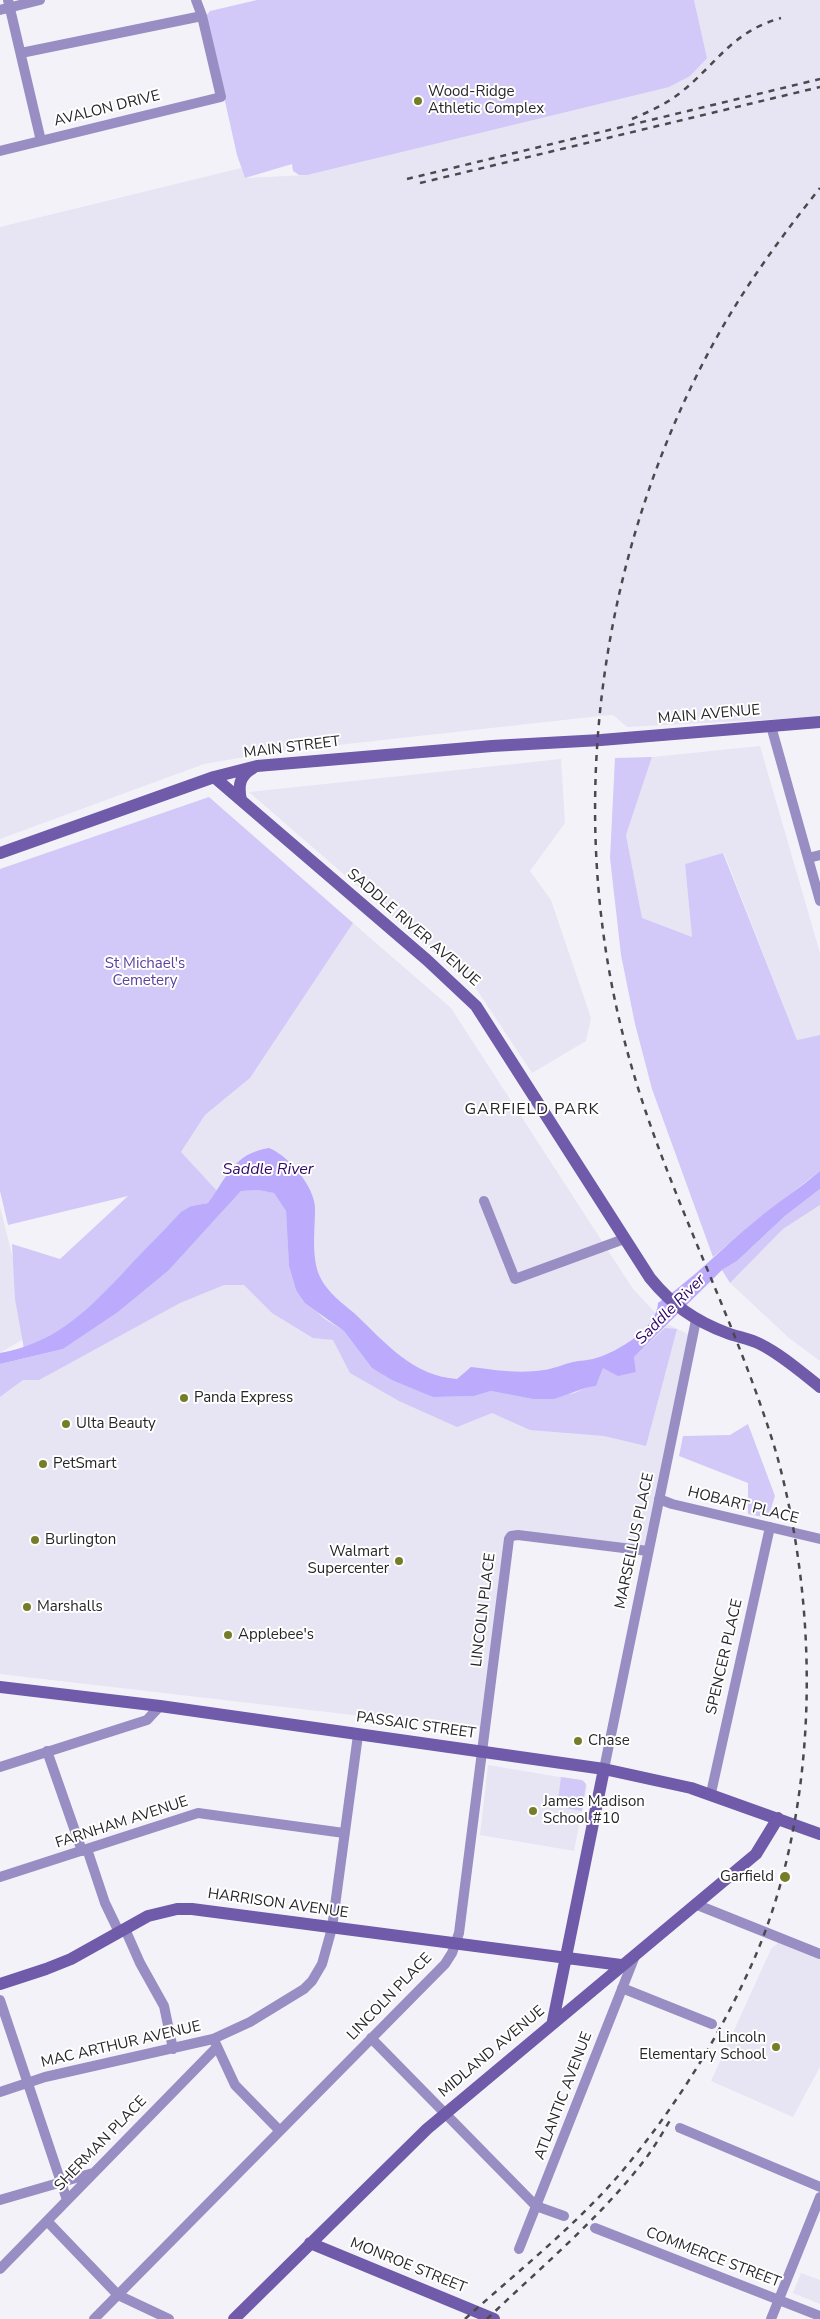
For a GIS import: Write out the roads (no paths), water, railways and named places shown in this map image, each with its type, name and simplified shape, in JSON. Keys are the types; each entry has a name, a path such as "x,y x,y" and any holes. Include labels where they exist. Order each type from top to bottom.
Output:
{"street":[{"path":"40,0 6,6 21,53 41,141"},
{"path":"21,53 202,16 196,0"},
{"name":"AVALON DRIVE","path":"0,150 222,97 202,16"},
{"name":"MAIN AVENUE","path":"600,740 820,722"},
{"path":"771,726 820,902"},
{"name":"MAIN STREET","path":"0,853 214,777 257,766 492,746 600,740"},
{"path":"241,800 239,783 245,774 257,766"},
{"name":"SADDLE RIVER AVENUE","path":"214,777 427,960 476,1006 624,1239 660,1290 675,1305 693,1318 762,1345 775,1352 820,1386"},
{"path":"808,858 820,855"},
{"path":"484,1201 515,1279 624,1239"},
{"name":"MARSELLUS PLACE","path":"604,1769 659,1499 693,1318"},
{"name":"HOBART PLACE","path":"659,1499 820,1539"},
{"name":"SPENCER PLACE","path":"711,1794 770,1527"},
{"name":"LINCOLN PLACE","path":"94,2319 445,1964 456,1944 508,1542 511,1536 518,1535 648,1551"},
{"name":"PASSAIC STREET","path":"0,1687 160,1706 604,1769 655,1779 711,1794 778,1818 818,1829"},
{"path":"0,1767 146,1720 160,1706"},
{"name":"MAC ARTHUR AVENUE","path":"0,2092 28,2082 89,2066 173,2049 215,2043 304,1989 312,1981 320,1968 332,1928 358,1735"},
{"path":"47,1751 105,1903 164,2006 173,2049"},
{"path":"553,2021 604,1769"},
{"name":"FARNHAM AVENUE","path":"0,1877 198,1813 344,1833"},
{"name":"MIDLAND AVENUE","path":"234,2319 445,2113 553,2021 756,1854 778,1818"},
{"path":"695,1904 820,1954"},
{"name":"HARRISON AVENUE","path":"0,1984 46,1969 154,1914 192,1909 621,1965"},
{"name":"ATLANTIC AVENUE","path":"519,2249 636,1953"},
{"path":"622,1988 712,2024"},
{"path":"0,2000 68,2200"},
{"path":"371,2038 536,2206 564,2216"},
{"path":"215,2043 235,2085 280,2131"},
{"name":"SHERMAN PLACE","path":"0,2269 95,2173 215,2043"},
{"path":"680,2128 820,2187"},
{"path":"0,2200 95,2173"},
{"path":"771,2319 820,2197"},
{"path":"47,2221 118,2295 169,2319"},
{"name":"COMMERCE STREET","path":"595,2228 820,2316"},
{"name":"MONROE STREET","path":"310,2244 493,2319"}],"water":[{"name":"Saddle River","path":"269,1148 285,1158 300,1173 311,1191 315,1209 315,1261 320,1277 327,1288 400,1356 426,1371 457,1379 471,1367 525,1372 551,1369 576,1361 593,1359 625,1345 644,1330 656,1312 658,1303 683,1284 763,1214 820,1171 820,1189 785,1216 737,1261 722,1270 634,1357 636,1372 618,1376 603,1368 596,1386 554,1399 533,1399 491,1391 474,1396 433,1397 392,1380 372,1368 344,1331 305,1303 296,1290 289,1266 286,1211 274,1193 258,1190 241,1191 169,1270 118,1312 63,1349 0,1364 0,1353 36,1342 67,1325 94,1303 181,1212 191,1206 208,1203 239,1161 247,1155"}],"railway":[{"path":"632,119 674,97 693,82 737,40 764,24 781,18"},
{"path":"407,179 820,79"},
{"path":"420,183 820,87"},
{"path":"465,2319 583,2213 619,2175 677,2098 712,2043 755,1957 776,1898 792,1836 802,1772 806,1707 806,1641 800,1576 790,1513 776,1452 759,1399 656,1141 623,1035 606,950 597,864 596,778 602,691 617,606 638,523 667,441 703,363 742,294 820,188"},
{"path":"487,2319 607,2204 647,2157 672,2117"}],"place":[{"name":"Wood-Ridge Athletic Complex","path":"418,101"},
{"name":"Panda Express","path":"184,1398"},
{"name":"Ulta Beauty","path":"66,1424"},
{"name":"PetSmart","path":"43,1464"},
{"name":"Burlington","path":"35,1540"},
{"name":"Walmart Supercenter","path":"399,1561"},
{"name":"Marshalls","path":"27,1607"},
{"name":"Applebee's","path":"228,1635"},
{"name":"Chase","path":"578,1741"},
{"name":"James Madison School #10","path":"533,1811"},
{"name":"Garfield","path":"785,1877"},
{"name":"Lincoln Elementary School","path":"776,2047"}],"district":[{"name":"GARFIELD PARK","path":"532,1110"}],"park label":[{"name":"St Michael's Cemetery","path":"145,972"}]}
